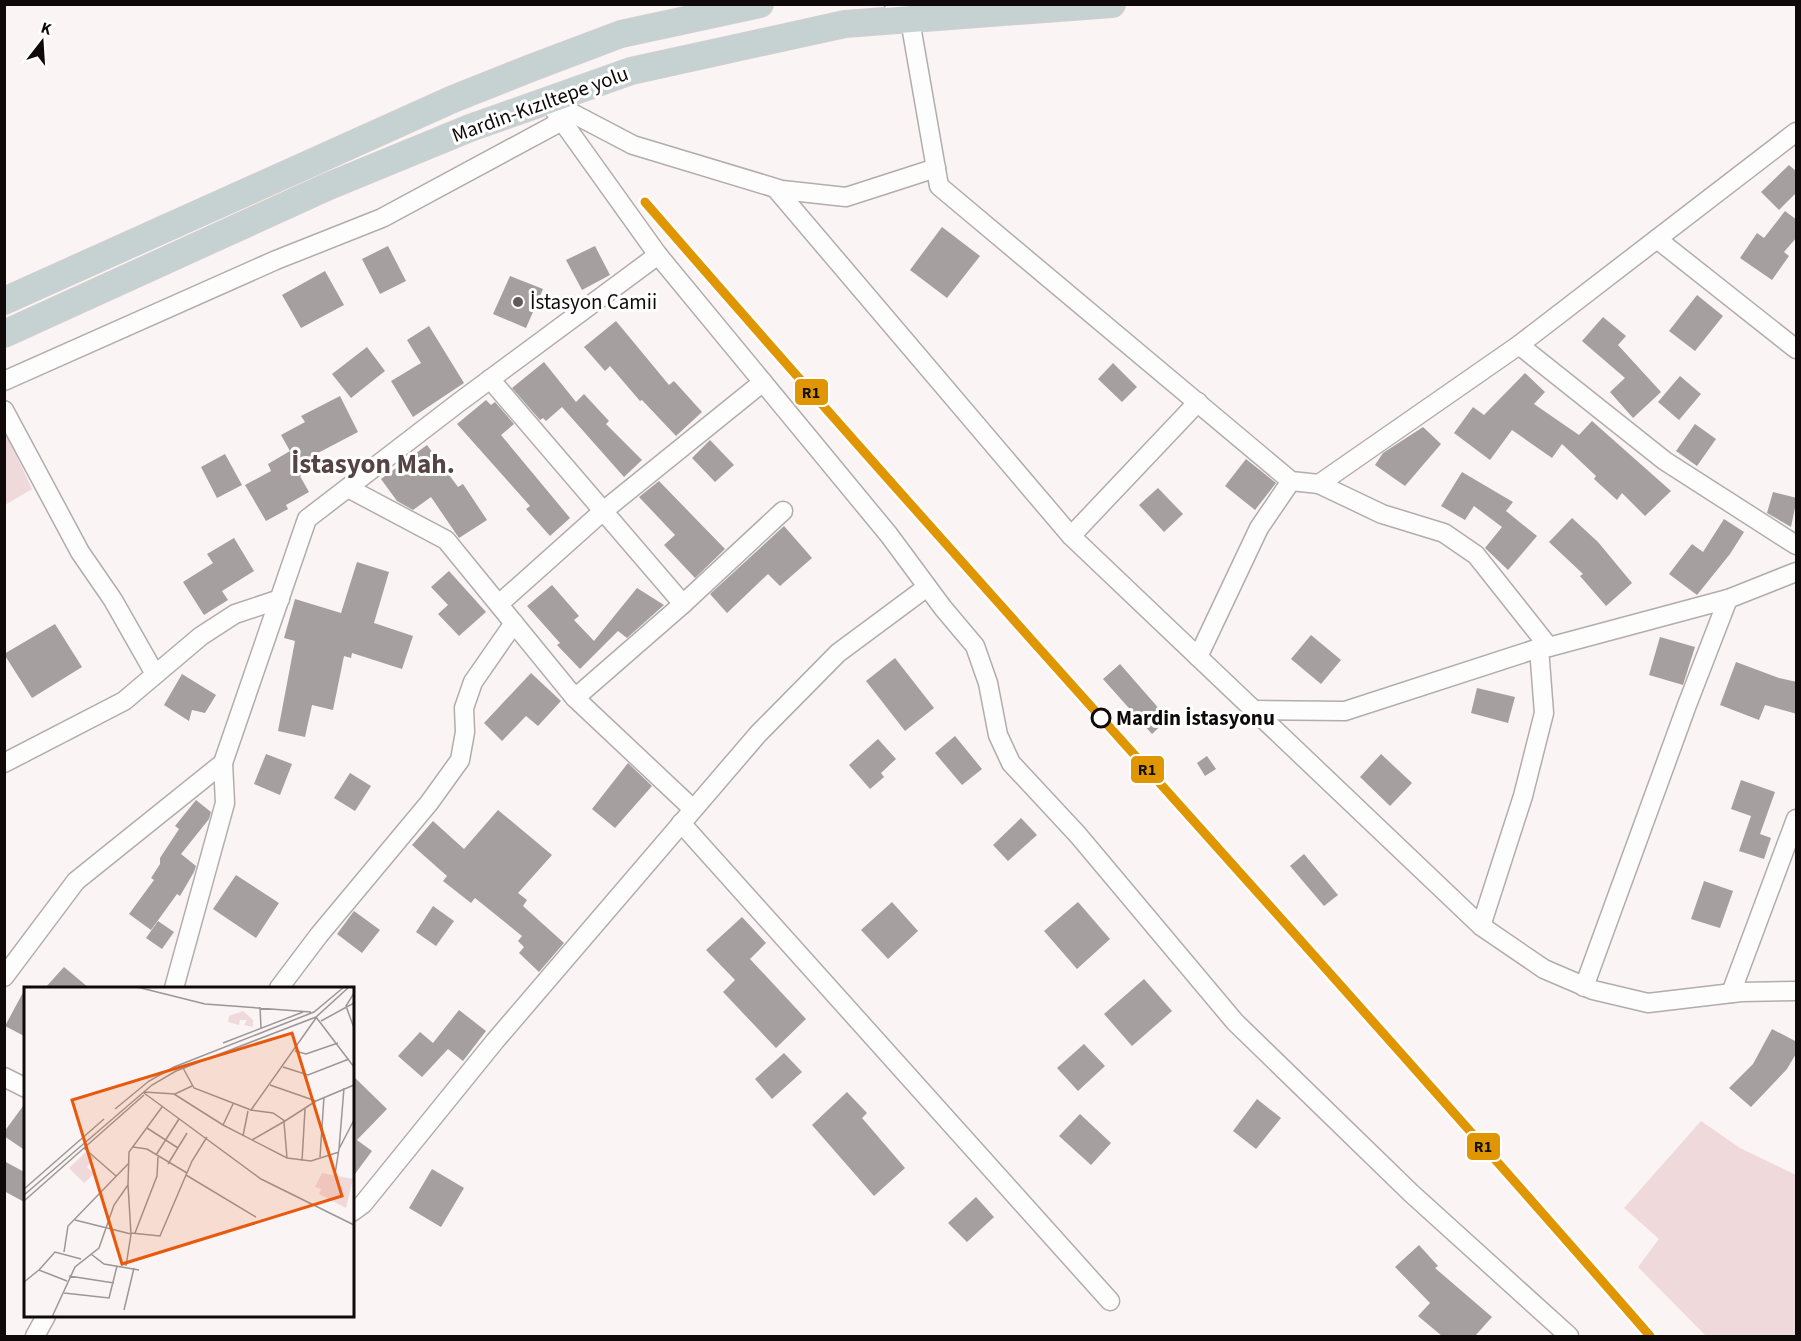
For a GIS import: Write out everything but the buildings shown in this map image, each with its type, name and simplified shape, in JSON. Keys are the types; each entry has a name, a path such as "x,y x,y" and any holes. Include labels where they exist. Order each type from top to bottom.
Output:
{"highway":[{"name":"Mardin-Kızıltepe yolu","path":"4,301 453,99 531,68 621,34 760,4"},
{"name":"Mardin-Kızıltepe yolu","path":"4,334 328,186 470,128 631,71 902,12 1112,4"}],"street":[{"path":"902,12 939,186 1292,481 1319,484 1382,514 1444,533 1476,555 1544,647 1544,713 1523,796 1481,926"},
{"path":"547,100 633,145 776,189 846,197 936,168"},
{"path":"547,100 658,255 889,535 975,646 988,683 998,735 1011,763 1078,835 1234,1022 1411,1193 1569,1336"},
{"path":"4,381 276,260 382,218 562,121"},
{"path":"1319,484 1519,345 1657,239 1792,142"},
{"path":"776,189 1071,536 1481,926 1544,969 1584,987 1648,1003 1731,993 1797,991"},
{"path":"1657,239 1797,349"},
{"path":"174,987 225,803 223,763 307,519 490,379 658,255"},
{"path":"1519,345 1665,461 1797,545"},
{"path":"490,379 683,604"},
{"path":"499,604 602,512 763,382"},
{"path":"1071,536 1198,402"},
{"path":"4,410 80,552 113,600 155,674"},
{"path":"1198,657 1259,528 1292,481"},
{"path":"348,488 446,540 575,698 693,808"},
{"path":"575,698 683,604 783,511"},
{"path":"1253,710 1345,711 1544,647 1728,598 1797,572"},
{"path":"354,1211 363,1204 495,1041 758,734 838,653 927,586"},
{"path":"1584,987 1728,598"},
{"path":"4,763 124,700 201,636 236,614 280,600"},
{"path":"280,987 319,935 429,803 460,760 465,732 464,708 473,682 514,623"},
{"path":"4,977 76,881 223,763"},
{"path":"1731,993 1797,819"},
{"path":"681,823 1110,1301"},
{"path":"4,1077 24,1087"},
{"path":"35,1336 45,1317"}],"shaded area":[{"path":"4,429 32,489 5,505 4,505"},
{"path":"1701,1121 1740,1148 1796,1175 1796,1336 1706,1336 1638,1267 1659,1239 1624,1208"}],"transit line":[{"name":"R1","path":"645,202 895,487 1400,1052 1650,1336"}],"place":[{"name":"İstasyon Camii","path":"518,302"},
{"name":"Mardin İstasyonu","path":"1101,718"}],"district":[{"name":"İstasyon Mah.","path":"373,464"}]}
